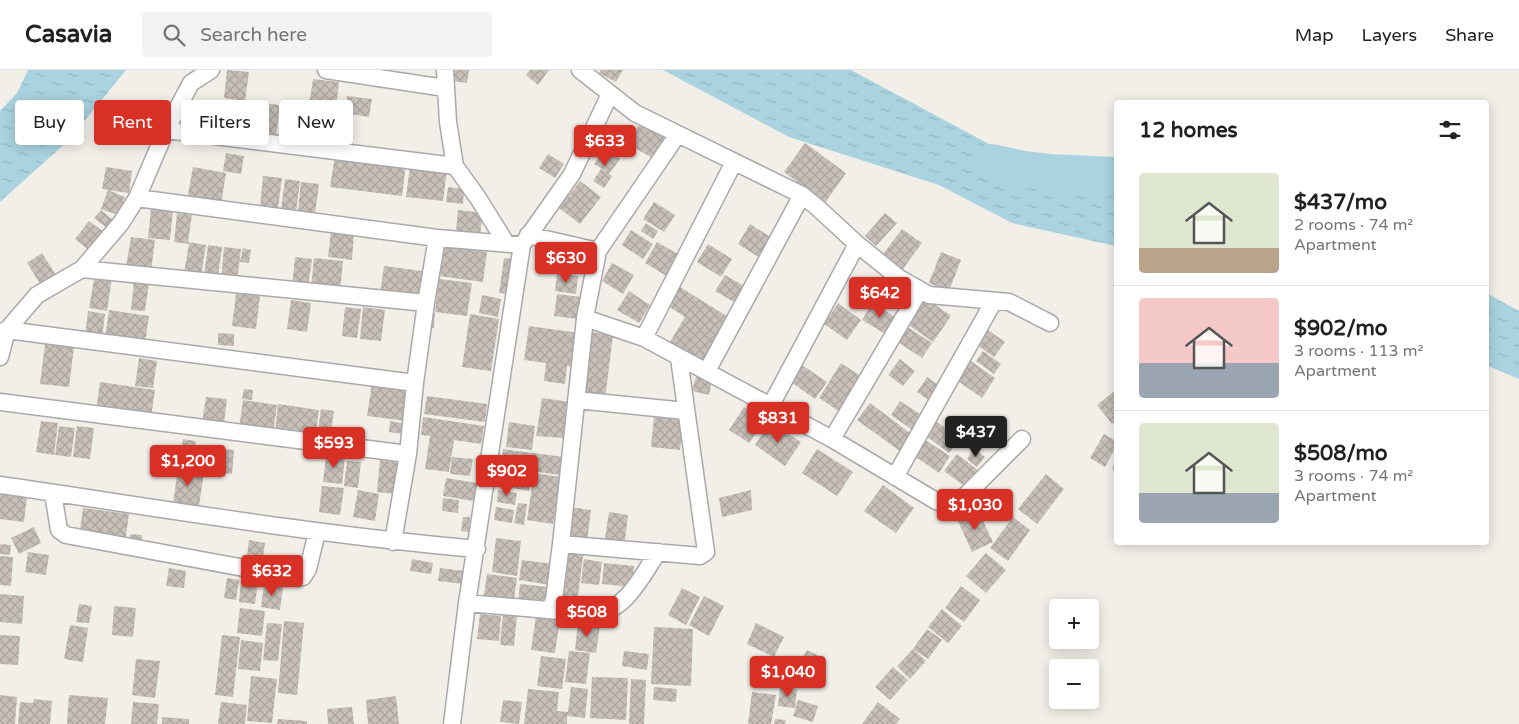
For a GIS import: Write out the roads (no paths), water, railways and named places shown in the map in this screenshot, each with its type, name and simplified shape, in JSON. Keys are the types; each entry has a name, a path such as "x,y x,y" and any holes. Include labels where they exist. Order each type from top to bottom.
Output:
{"street":[{"path":"171,121 191,83 211,70"},
{"path":"326,70 446,88"},
{"path":"445,70 448,122 455,166 478,198 519,241"},
{"path":"580,70 636,113 802,196 898,278 920,290 930,295 1009,302 1050,322"},
{"path":"452,724 467,603 519,241 572,174 610,94"},
{"path":"171,131 455,166"},
{"path":"548,610 551,608 554,600 585,318 598,251 678,134"},
{"path":"0,357 3,331 37,295 82,269 121,223 137,198 160,145"},
{"path":"644,338 734,162"},
{"path":"707,371 802,196"},
{"path":"137,198 437,238 519,241 598,251"},
{"path":"393,542 408,454 426,302 437,238"},
{"path":"771,405 857,244"},
{"path":"82,269 426,302"},
{"path":"832,439 920,290"},
{"path":"895,477 994,301"},
{"path":"585,318 644,338 678,358 707,371 832,439 936,501 951,506 963,498 1022,439"},
{"path":"3,331 415,384"},
{"path":"561,544 700,556 706,552 678,358"},
{"path":"576,400 686,411"},
{"path":"0,402 408,454"},
{"path":"0,485 317,532 393,542 476,549"},
{"path":"53,493 58,530 66,535 298,578 303,577 308,569 317,532"},
{"path":"467,603 589,614 598,613 622,603 658,552"}],"water":[{"path":"28,70 126,70 102,100 94,100 94,109 84,122 84,100 15,100 15,145 63,145 0,202 0,111 17,93"},
{"path":"663,70 851,70 1047,175 1114,184 1114,246 1012,223 939,185 789,137"},
{"path":"1489,295 1519,311 1519,379 1489,366"}],"waterway":[{"path":"992,162 1023,169 1049,172 1114,175"}]}
